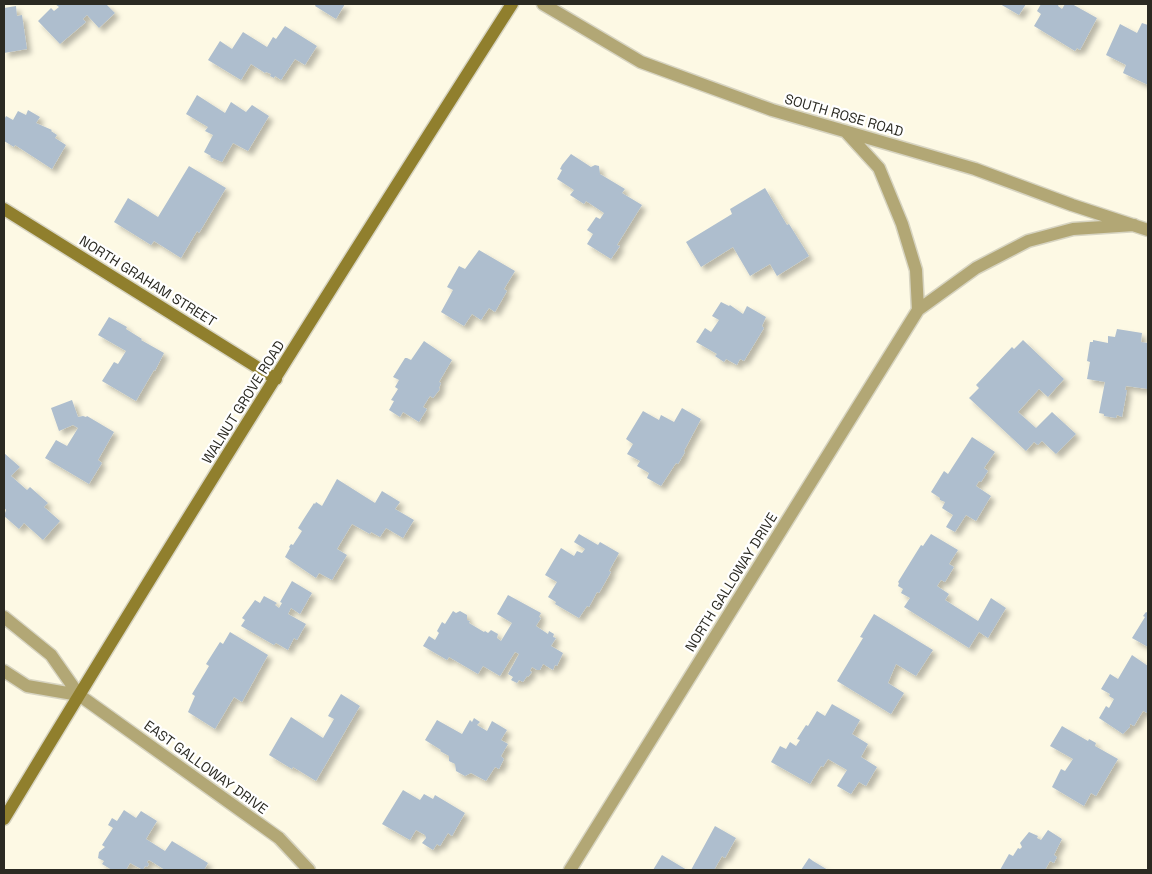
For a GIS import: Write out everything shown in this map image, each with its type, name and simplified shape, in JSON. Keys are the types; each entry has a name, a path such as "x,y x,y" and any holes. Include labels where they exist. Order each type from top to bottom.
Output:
{"main road":[{"name":"WALNUT GROVE ROAD","path":"4,819 389,196 512,4"},
{"name":"NORTH GRAHAM STREET","path":"4,209 276,379"}],"street":[{"name":"SOUTH ROSE ROAD","path":"543,4 641,62 772,110 975,169 1072,205 1148,230"},
{"path":"846,132 878,168 902,224 916,270 918,310"},
{"name":"NORTH GALLOWAY DRIVE","path":"570,870 918,310 976,268 1028,241 1073,229 1134,225"},
{"path":"4,617 51,654 79,695"},
{"path":"4,671 28,686 79,695"},
{"name":"EAST GALLOWAY DRIVE","path":"79,695 279,838 309,870"}],"building":[{"path":"55,4 106,4 115,13 99,28 87,15 83,19 86,22 60,44 38,21 51,8 54,11 59,7"},
{"path":"316,4 345,4 336,19 315,6"},
{"path":"1000,4 1026,4 1019,15"},
{"path":"1041,4 1059,4 1058,6 1062,9 1065,4 1072,4 1097,18 1080,50 1077,48 1075,51 1034,26 1041,14 1037,11"},
{"path":"16,6 17,16 22,15 27,49 4,53 4,8"},
{"path":"1142,23 1148,25 1148,85 1123,73 1126,65 1106,55 1120,24 1137,33"},
{"path":"285,26 317,46 305,65 295,59 281,80 275,76 274,78 270,76 271,74 265,73 251,64 241,80 208,60 220,41 232,49 243,32 267,47 273,37 276,39"},
{"path":"197,95 225,113 231,102 246,112 252,105 269,116 248,151 233,143 222,162 204,152 213,135 205,131 208,127 186,114"},
{"path":"28,110 40,117 36,123 52,130 57,135 55,138 66,145 52,169 15,145 14,147 4,141 4,120 6,116 13,120 18,111 26,115"},
{"path":"571,154 591,167 599,166 600,174 625,189 622,193 642,205 617,245 620,246 611,259 587,244 593,234 587,230 596,217 600,219 604,213 586,201 584,204 570,195 574,190 557,179 562,170 560,169 562,165"},
{"path":"189,166 226,188 199,233 197,231 181,258 154,241 151,245 114,222 128,198 158,217"},
{"path":"765,188 787,225 789,224 809,256 777,276 770,264 750,276 733,247 701,267 686,242 732,214 730,209"},
{"path":"479,250 515,271 504,289 507,291 495,312 489,308 481,320 472,314 464,326 441,312 453,290 447,287 459,266 465,269"},
{"path":"721,302 730,305 743,314 747,306 766,317 762,326 764,328 744,361 740,359 737,365 726,359 724,362 715,356 717,354 696,342 705,328 711,332 719,320 712,316"},
{"path":"109,317 127,327 126,329 141,340 164,353 136,401 102,381 114,362 118,364 126,351 98,335"},
{"path":"1117,329 1142,333 1141,342 1148,343 1148,389 1126,386 1125,390 1127,390 1122,417 1117,415 1116,418 1099,413 1105,382 1087,379 1090,362 1087,361 1090,342 1093,342 1093,340 1108,343 1108,336 1115,337"},
{"path":"1023,340 1064,379 1048,397 1039,389 1018,412 1036,428 1052,412 1076,434 1056,454 1042,441 1038,445 1034,442 1026,451 969,398 979,388 976,385 1012,347 1014,349"},
{"path":"424,341 452,360 439,382 441,383 440,389 433,398 430,396 423,407 427,409 419,422 403,412 400,417 389,410 394,401 391,400 398,389 395,387 399,380 393,377 405,358 411,360"},
{"path":"72,400 78,417 87,416 114,432 98,460 102,463 89,484 45,458 56,440 67,446 78,428 73,425 59,431 51,408"},
{"path":"682,408 701,419 678,464 676,463 661,486 647,478 649,473 637,466 640,461 627,454 633,444 626,439 643,411 659,420 661,415 674,422"},
{"path":"972,437 995,452 984,468 988,471 976,486 991,496 976,521 966,515 955,532 946,527 953,515 942,508 945,502 931,492 944,471 948,474"},
{"path":"4,453 20,467 11,476 27,490 30,487 48,503 44,507 60,521 43,540 24,523 19,529 4,516 6,510 4,507"},
{"path":"337,479 375,503 382,491 400,502 395,509 414,520 403,538 386,528 380,537 352,524 337,549 347,555 332,580 319,573 316,578 285,557 289,547 291,544 293,545 302,531 298,528 314,503 316,502 322,506"},
{"path":"579,534 598,545 600,542 619,553 599,593 597,592 589,607 587,606 579,618 555,604 556,602 548,597 557,582 545,575 561,548 574,556 577,551 582,553 585,549 574,542"},
{"path":"931,534 958,550 949,564 954,567 945,582 941,580 937,586 949,594 945,600 978,621 991,598 1006,608 988,638 979,632 969,648 904,607 910,598 901,593 903,589 898,586 898,582 921,545 923,546"},
{"path":"292,581 312,593 300,614 291,608 288,614 306,624 297,640 294,638 288,650 276,643 274,645 241,626 245,620 242,618 255,600 260,603 264,596 277,603 275,605 279,608 282,603 280,602"},
{"path":"508,595 541,613 539,617 541,618 536,626 548,634 549,631 554,634 553,637 556,638 551,646 563,653 553,670 543,664 540,670 532,667 530,671 532,672 528,677 523,682 519,680 517,683 511,680 513,677 508,674 519,654 515,652 500,676 483,666 478,674 449,657 447,660 423,646 429,636 435,640 442,622 445,624 453,611 456,613 460,611 467,615 469,623 484,632 488,633 491,630 498,634 497,638 501,641 512,623 497,614"},
{"path":"1146,612 1148,613 1148,647 1132,638"},
{"path":"874,614 933,650 916,676 896,664 888,683 904,693 891,714 837,681 863,638 860,637"},
{"path":"230,632 268,655 242,702 234,697 215,729 188,712 195,696 192,694 209,666 206,664 220,642 223,644"},
{"path":"1132,655 1148,666 1148,710 1147,713 1143,711 1134,726 1130,724 1130,727 1123,734 1099,718 1106,706 1109,708 1114,699 1109,696 1110,694 1101,689 1110,674 1118,679"},
{"path":"341,694 360,706 316,781 269,755 291,717 323,738 334,719 328,716"},
{"path":"832,704 860,720 852,734 868,744 861,757 877,767 866,786 859,782 851,794 837,786 847,770 828,759 823,767 821,766 810,784 771,762 780,746 786,749 790,742 796,746 800,740 797,739 817,711 825,716"},
{"path":"474,718 480,722 477,725 487,731 492,721 507,730 501,740 508,744 501,756 504,759 499,769 495,767 486,781 471,773 465,776 456,771 455,764 449,761 449,756 425,740 437,720 462,734 470,720 472,722"},
{"path":"1062,726 1088,741 1089,739 1096,743 1095,746 1118,759 1096,796 1091,793 1084,806 1052,787 1061,769 1065,771 1073,759 1050,746"},
{"path":"403,790 420,800 424,794 433,799 435,795 465,813 452,836 448,833 440,846 437,844 433,850 422,843 426,838 425,835 416,830 410,840 382,824"},
{"path":"124,810 136,818 141,811 157,821 146,839 165,851 172,841 208,863 204,870 165,870 149,860 147,862 149,864 143,870 130,863 126,870 112,870 102,864 104,861 98,858 99,852 105,847 102,845 113,828 108,825 112,818 117,821"},
{"path":"715,826 736,838 725,858 722,856 714,870 691,870"},
{"path":"1048,830 1062,839 1054,855 1057,857 1054,863 1050,861 1045,870 1000,870 1009,854 1013,856 1018,848 1022,847 1020,843 1029,832 1038,836 1037,838 1041,840"},
{"path":"662,855 687,870 653,870"},
{"path":"809,858 813,861 828,870 801,870"}]}
